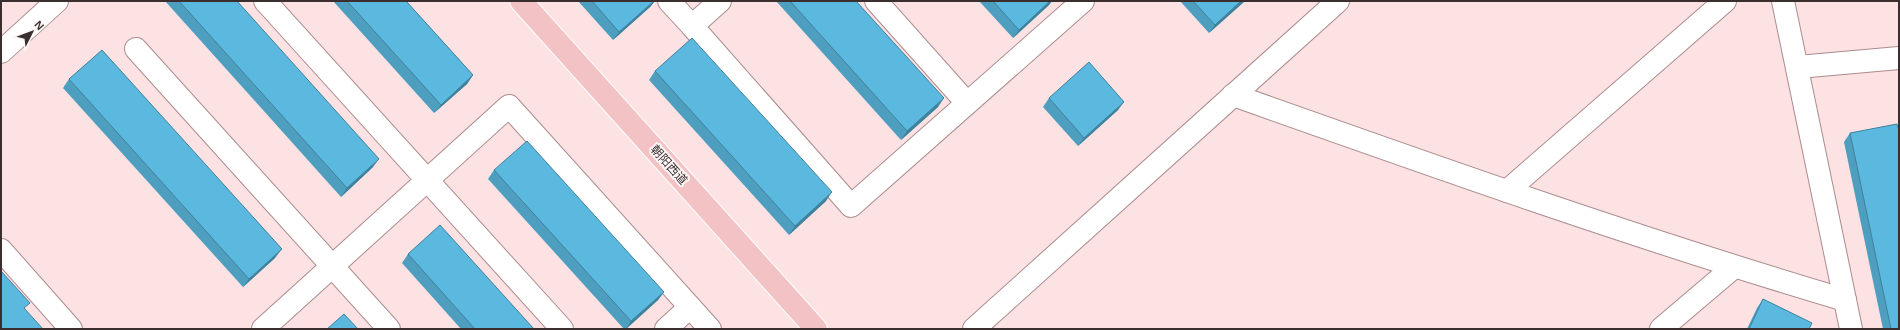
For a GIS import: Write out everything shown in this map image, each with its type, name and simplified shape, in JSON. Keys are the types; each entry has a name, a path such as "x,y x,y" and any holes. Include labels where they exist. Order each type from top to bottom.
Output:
{"main road":[{"name":"朝阳西道","path":"521,1 816,329"}],"street":[{"path":"1,52 57,1"},
{"path":"265,1 562,329"},
{"path":"669,1 851,206 1080,2"},
{"path":"692,26 720,1"},
{"path":"876,1 968,103"},
{"path":"974,329 1338,1"},
{"path":"1507,191 1725,1"},
{"path":"1783,1 1798,67 1851,329"},
{"path":"136,49 389,329"},
{"path":"1798,67 1899,58"},
{"path":"1233,95 1507,191 1734,267 1845,300"},
{"path":"263,329 509,106 710,329"},
{"path":"1,250 71,329"},
{"path":"1661,329 1734,267"},
{"path":"666,329 690,307"}],"building":[{"path":"179,1 237,1 379,159 347,188"},
{"path":"347,1 406,1 473,75 441,105"},
{"path":"592,1 654,1 619,32"},
{"path":"790,1 856,1 944,98 907,131"},
{"path":"993,1 1050,1 1019,30"},
{"path":"1193,1 1241,1 1215,25"},
{"path":"692,38 832,192 795,226 655,71"},
{"path":"102,50 282,249 249,279 69,79"},
{"path":"1089,62 1124,102 1084,138 1049,98"},
{"path":"1897,124 1899,131 1899,329 1891,329 1850,133"},
{"path":"527,141 664,292 631,321 494,170"},
{"path":"440,225 534,329 475,329 408,254"},
{"path":"1,271 30,303 24,308 43,329 1,329"},
{"path":"1763,299 1812,323 1809,329 1749,329"},
{"path":"344,314 358,329 327,329"}]}
